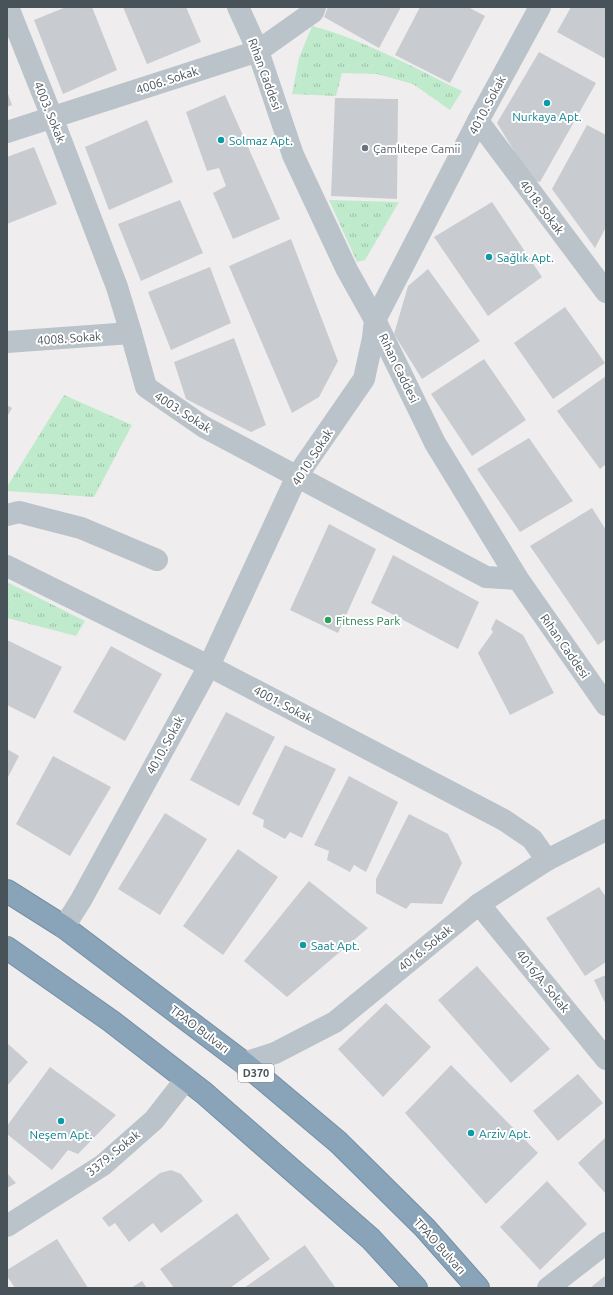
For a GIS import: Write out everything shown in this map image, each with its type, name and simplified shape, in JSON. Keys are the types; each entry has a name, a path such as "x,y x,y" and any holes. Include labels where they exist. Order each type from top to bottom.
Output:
{"highway":[{"name":"TPAO Bulvarı","path":"7,891 64,926 244,1063 338,1142 425,1228 478,1288"},
{"path":"7,948 111,1021 204,1093 371,1239 416,1288"}],"street":[{"name":"4003. Sokak","path":"8,7 117,287 132,333 146,387 204,427 486,577 518,579"},
{"name":"Rıhan Caddesi","path":"238,7 258,51 293,155 347,270 375,320 435,443 518,579 606,705"},
{"name":"4006. Sokak","path":"7,132 258,51 313,12 315,7"},
{"name":"4010. Sokak","path":"64,926 81,900 209,666 297,476 364,379 373,338 375,320 478,121 540,7"},
{"name":"4018. Sokak","path":"478,121 606,292"},
{"name":"4008. Sokak","path":"7,342 132,333"},
{"path":"7,515 19,512 81,528 157,560"},
{"name":"4001. Sokak","path":"7,566 209,666 504,820 532,839 547,860"},
{"name":"4016. Sokak","path":"244,1063 275,1053 335,1022 479,904 547,860 606,830"},
{"name":"4016/A. Sokak","path":"479,904 606,1059"},
{"name":"3379. Sokak","path":"7,1226 103,1165 154,1120 186,1079"},
{"path":"548,1288 606,1244"}],"green space":[{"path":"312,26 370,47 462,91 450,110 413,84 377,74 342,73 336,96 292,94 299,58"},
{"path":"329,200 399,202 365,260 357,262"},
{"path":"64,395 132,425 94,497 7,491 7,487"},
{"path":"7,582 85,621 76,636 7,618"}],"building":[{"path":"66,7 92,7 117,70 63,94 34,20"},
{"path":"123,7 186,7 201,42 147,64"},
{"path":"328,7 401,7 379,48 324,17"},
{"path":"420,7 468,7 485,16 450,83 395,55"},
{"path":"571,7 606,7 606,59 557,32"},
{"name":"Nurkaya Apt.","path":"539,52 596,83 540,182 532,180 497,123"},
{"path":"7,91 12,105 7,107"},
{"name":"Solmaz Apt.","path":"225,95 280,219 233,239 213,193 226,186 219,168 207,171 186,112"},
{"name":"Çamlıtepe Camii","path":"335,98 398,99 397,199 331,196"},
{"path":"147,120 173,182 109,210 85,147"},
{"path":"587,125 606,135 606,227 595,248 552,189"},
{"path":"34,147 57,204 7,224 7,157"},
{"path":"180,200 203,253 141,281 118,224"},
{"name":"Sağlık Apt.","path":"492,202 542,277 488,316 434,237"},
{"path":"291,239 338,361 319,397 292,413 229,266"},
{"path":"210,267 231,323 171,350 148,292"},
{"path":"428,269 480,341 422,379 394,334 408,286"},
{"path":"565,307 605,363 553,399 514,343"},
{"path":"234,338 266,425 251,432 186,399 174,362"},
{"path":"484,359 526,420 472,456 431,394"},
{"path":"606,376 606,464 600,469 557,411"},
{"path":"7,405 12,408 7,417"},
{"path":"529,438 573,501 520,532 477,469"},
{"path":"592,508 606,530 606,639 598,645 530,546"},
{"path":"329,524 376,549 338,633 290,610"},
{"path":"393,555 479,602 458,649 371,603"},
{"path":"496,619 523,635 554,693 510,715 478,653 493,632 491,629"},
{"path":"7,640 62,667 35,719 7,705"},
{"path":"111,646 162,674 125,741 73,712"},
{"path":"226,712 275,737 239,806 190,780"},
{"path":"285,745 336,769 302,838 290,832 285,839 263,827 264,820 252,814"},
{"path":"7,749 19,756 7,779"},
{"path":"53,756 111,787 70,856 16,824"},
{"path":"349,776 398,802 366,872 354,865 350,872 327,860 329,851 314,845"},
{"path":"165,813 207,839 160,915 118,889"},
{"path":"409,814 448,834 462,863 442,904 411,903 406,909 376,893 376,879"},
{"path":"238,849 278,877 223,955 183,926"},
{"name":"Saat Apt.","path":"309,881 368,928 287,997 244,961"},
{"path":"599,887 606,897 606,962 585,976 546,918"},
{"path":"477,966 550,1049 511,1083 438,1000"},
{"path":"606,975 606,1005 594,980"},
{"path":"386,1003 431,1047 383,1097 338,1049"},
{"path":"7,1043 28,1062 7,1086"},
{"name":"Arziv Apt.","path":"451,1065 538,1153 486,1204 405,1113"},
{"name":"Neşem Apt.","path":"50,1067 116,1115 78,1154 68,1150 52,1170 7,1134 7,1126"},
{"path":"578,1074 603,1103 558,1141 533,1111"},
{"path":"606,1137 606,1194 578,1163"},
{"path":"171,1170 181,1174 203,1201 161,1233 153,1223 129,1242 115,1223 109,1227 102,1218 160,1173"},
{"path":"7,1173 16,1183 7,1188"},
{"path":"547,1181 587,1224 540,1270 500,1227"},
{"path":"237,1213 270,1259 230,1288 174,1288 160,1269"},
{"path":"57,1239 88,1288 15,1288 7,1276 7,1270"},
{"path":"305,1245 335,1287 244,1288"},
{"path":"606,1275 606,1288 590,1288"},
{"path":"142,1281 147,1288 131,1288"}],"place":[{"name":"Nurkaya Apt.","path":"547,103"},
{"name":"Solmaz Apt.","path":"221,140"},
{"name":"Çamlıtepe Camii","path":"365,148"},
{"name":"Sağlık Apt.","path":"489,257"},
{"name":"Fitness Park","path":"328,620"},
{"name":"Saat Apt.","path":"303,945"},
{"name":"Neşem Apt.","path":"61,1121"},
{"name":"Arziv Apt.","path":"471,1133"}]}
